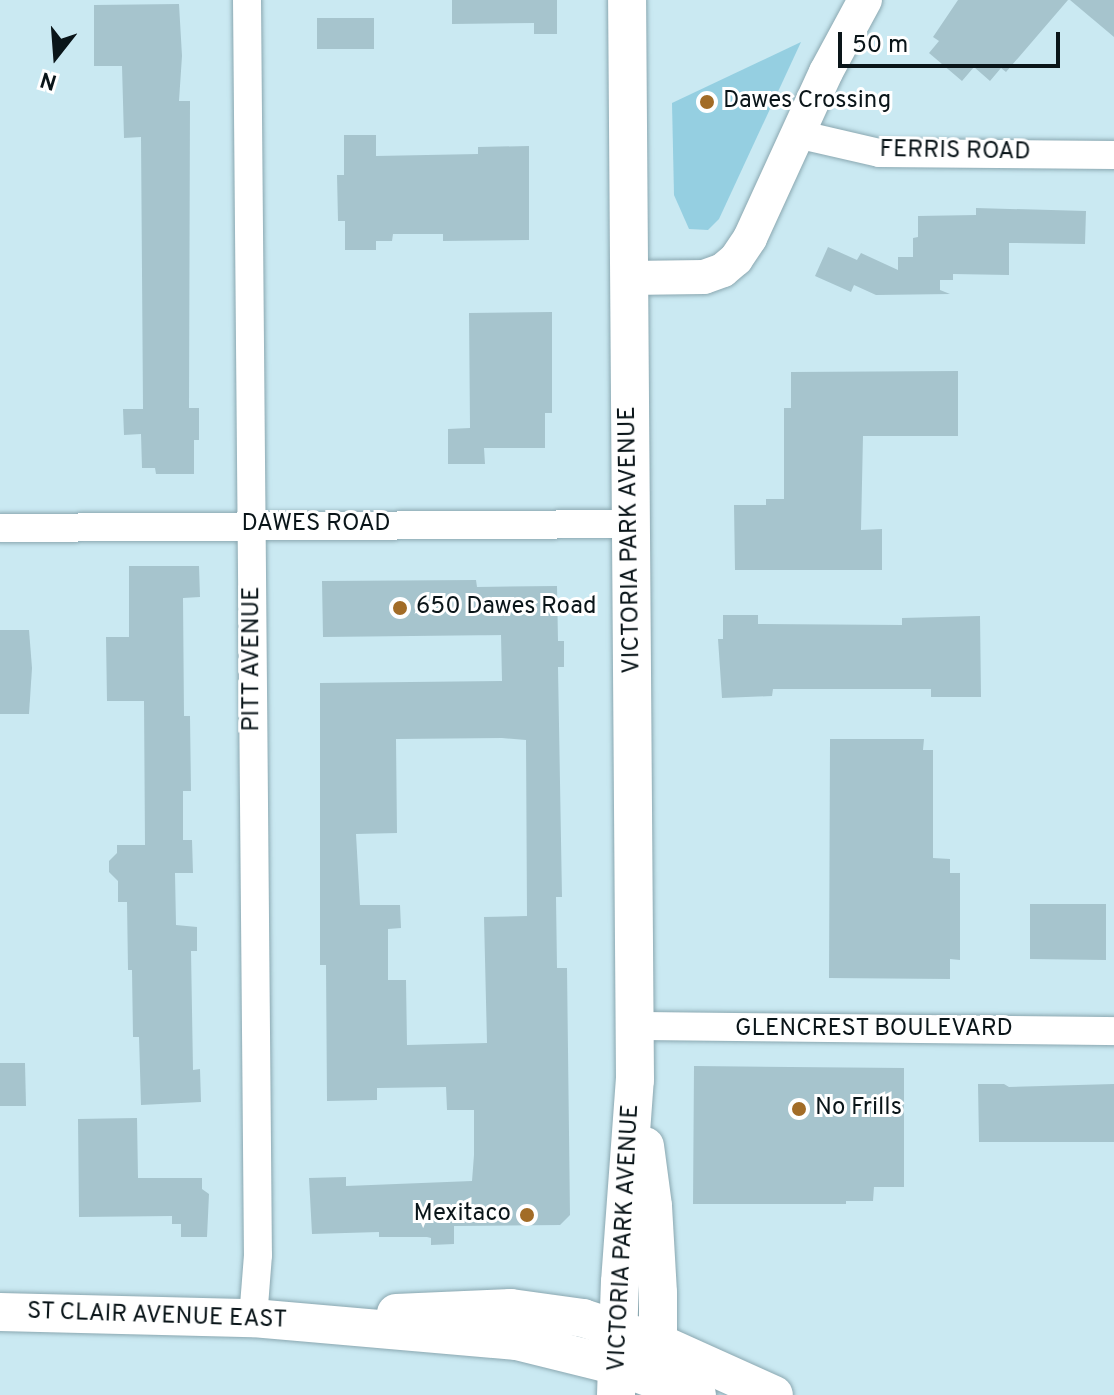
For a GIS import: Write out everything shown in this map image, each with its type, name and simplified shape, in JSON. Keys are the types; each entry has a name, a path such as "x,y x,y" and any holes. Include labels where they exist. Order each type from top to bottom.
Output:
{"main road":[{"name":"VICTORIA PARK AVENUE","path":"616,1380 635,1080 627,0"},
{"name":"VICTORIA PARK AVENUE","path":"635,1080 653,1206 657,1372"},
{"name":"ST CLAIR AVENUE EAST","path":"313,1322 419,1310 511,1308 583,1318 617,1328 657,1372 697,1395"},
{"name":"ST CLAIR AVENUE EAST","path":"0,1312 253,1318 517,1341 616,1380 657,1372 774,1395"}],"street":[{"name":"PITT AVENUE","path":"247,0 258,1255 253,1318"},
{"path":"629,278 699,278 732,264 750,238 797,134 865,0"},
{"name":"FERRIS ROAD","path":"797,134 879,153 1114,155"},
{"name":"DAWES ROAD","path":"0,528 632,524"},
{"name":"GLENCREST BOULEVARD","path":"634,1026 1114,1031"}],"shaded area":[{"path":"801,42 719,219 708,230 689,229 674,195 672,103"}],"building":[{"path":"452,0 557,0 557,34 534,34 534,23 452,24"},
{"path":"958,0 1068,0 1006,72 1001,68 990,81 974,67 962,81 929,53 939,41 933,37"},
{"path":"1070,0 1114,0 1114,37"},
{"path":"179,4 182,56 179,101 190,101 189,408 199,408 199,440 194,440 194,474 156,474 155,468 142,468 141,434 124,435 123,409 143,409 141,137 124,138 122,66 94,66 94,5"},
{"path":"317,18 374,18 374,49 317,49"},
{"path":"344,135 376,135 376,156 478,154 478,147 529,146 529,240 443,241 443,234 393,234 392,241 376,241 376,250 345,250 345,221 338,221 337,175 344,175"},
{"path":"976,208 1086,211 1085,244 1009,243 1009,275 953,274 953,280 940,280 940,290 950,294 876,295 854,285 851,292 815,276 828,247 857,260 861,253 898,270 898,257 913,257 913,238 918,237 918,216 976,215"},
{"path":"552,312 552,413 545,413 545,448 484,448 485,464 448,464 448,429 470,428 469,313"},
{"path":"958,371 958,436 863,436 861,530 882,529 882,570 735,570 734,505 766,505 766,499 784,499 784,408 791,408 791,372"},
{"path":"129,566 199,566 200,597 183,598 184,716 190,716 191,791 183,791 183,840 192,840 193,873 175,873 176,925 197,927 197,951 191,951 193,1070 200,1069 201,1102 141,1105 139,1037 133,1037 132,970 128,970 127,902 118,902 118,881 109,872 109,861 117,853 117,845 145,845 144,701 107,701 106,637 129,637"},
{"path":"476,580 477,587 557,586 558,641 564,641 564,667 558,667 562,897 556,897 557,968 567,968 570,1215 560,1225 454,1226 454,1244 431,1245 431,1238 427,1237 379,1237 379,1232 312,1234 309,1178 346,1177 346,1186 472,1181 474,1155 474,1110 447,1110 446,1087 377,1088 377,1100 327,1101 326,965 320,965 320,683 502,681 501,635 323,637 322,581","holes":["396,739 526,740 527,916 484,917 487,1043 407,1045 406,980 388,980 388,929 401,928 400,905 360,905 356,834 397,833"]},
{"path":"723,615 758,615 758,624 902,625 902,618 980,616 981,697 931,697 931,689 773,689 772,696 722,698 718,639 723,639"},
{"path":"0,630 29,630 32,668 29,714 0,714"},
{"path":"830,739 924,739 923,750 933,750 933,858 950,859 950,873 960,873 960,960 950,959 950,979 829,978"},
{"path":"1030,904 1106,904 1106,960 1030,959"},
{"path":"0,1063 25,1063 26,1106 0,1106"},
{"name":"No Frills","path":"694,1066 904,1068 904,1187 874,1187 873,1201 846,1201 846,1204 693,1204"},
{"path":"978,1084 1004,1084 1009,1087 1114,1084 1114,1142 979,1142"},
{"path":"137,1118 138,1178 202,1178 202,1189 209,1194 207,1237 181,1237 181,1224 172,1224 172,1216 79,1217 78,1119"}],"place":[{"name":"Dawes Crossing","path":"707,102"},
{"name":"650 Dawes Road","path":"400,608"},
{"name":"No Frills","path":"799,1109"},
{"name":"Mexitaco","path":"527,1215"}]}
